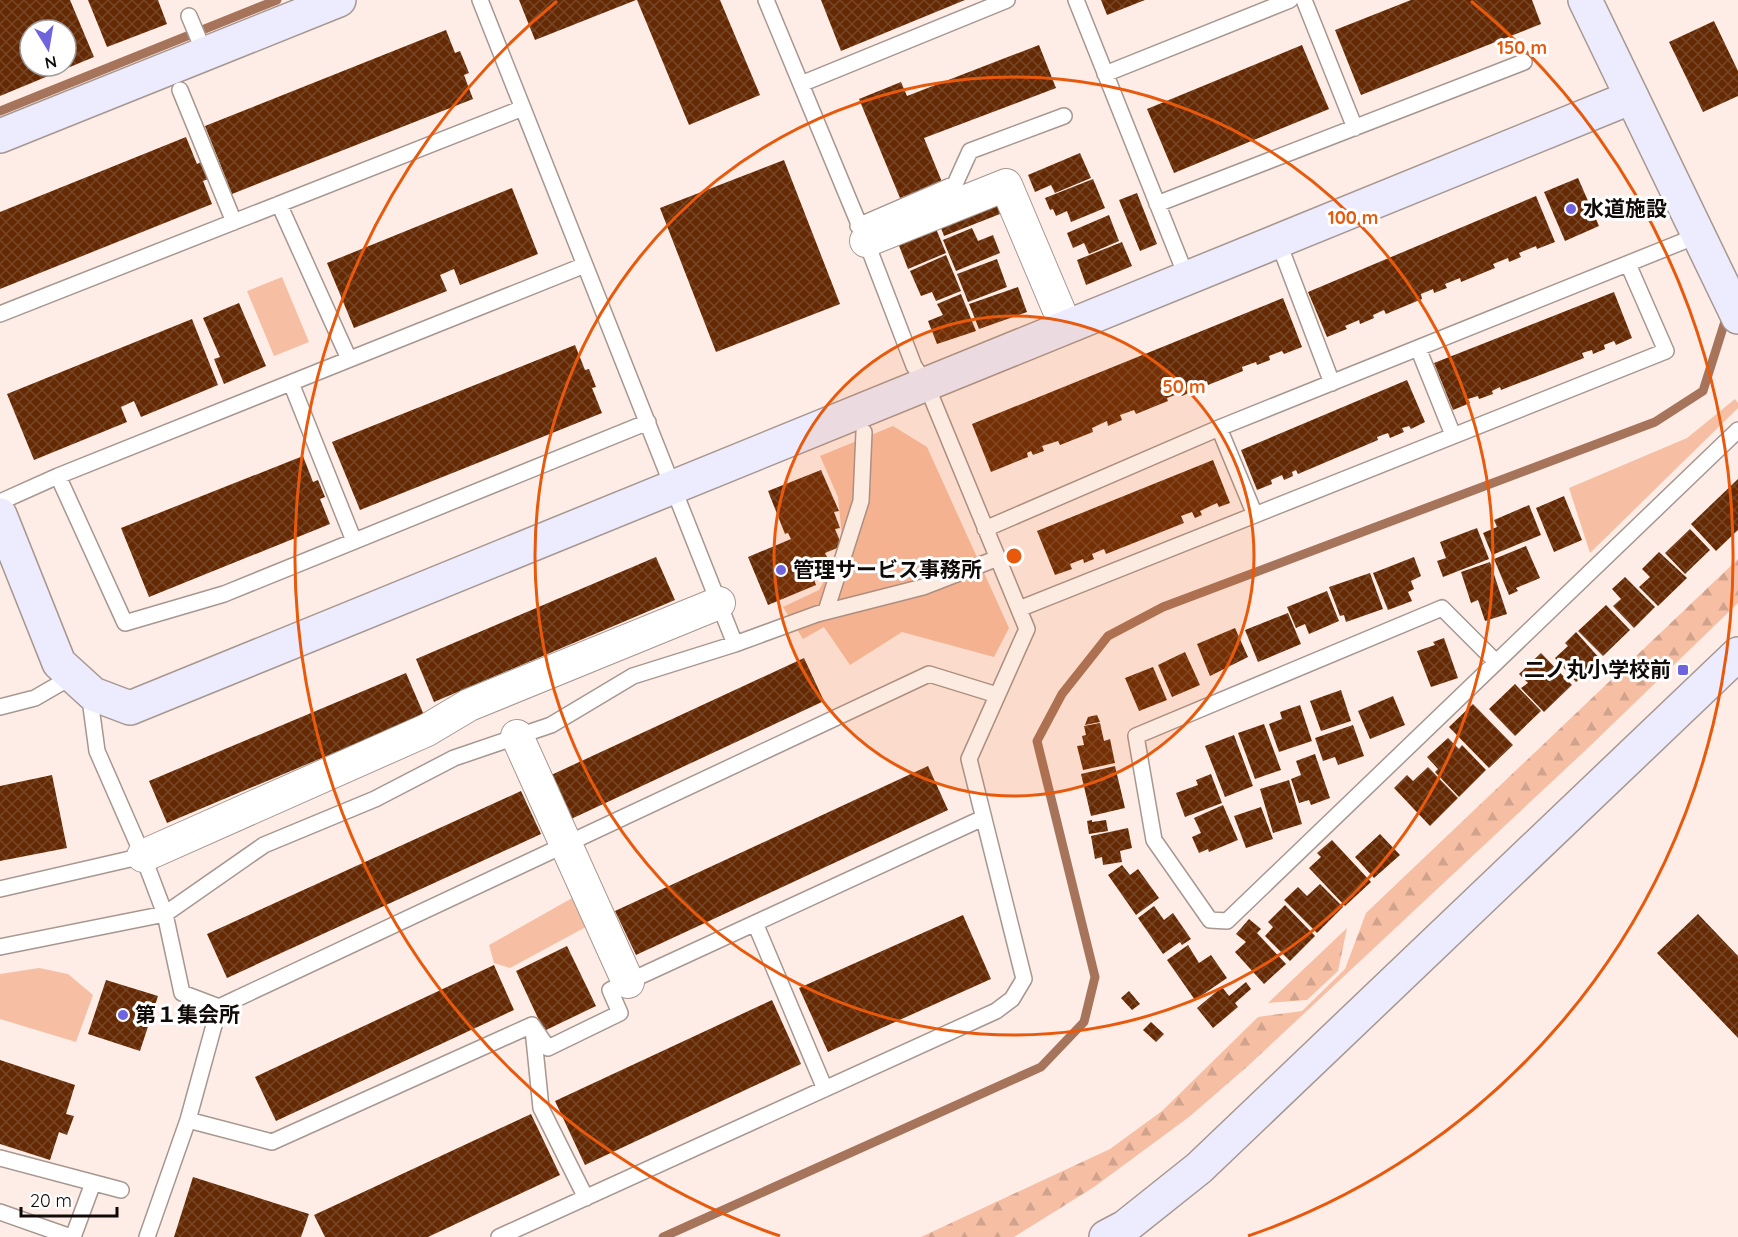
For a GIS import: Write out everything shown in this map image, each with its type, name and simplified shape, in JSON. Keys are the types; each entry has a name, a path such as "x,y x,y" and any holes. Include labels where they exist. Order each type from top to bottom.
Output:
{"street":[{"path":"0,136 202,47 339,0"},
{"path":"1585,0 1738,317"},
{"path":"2,520 59,663 93,694 130,708 1632,97"},
{"path":"862,233 1006,185 1066,327"},
{"path":"143,856 427,730 469,705 719,603"},
{"path":"1122,1234 1199,1168 1738,654"},
{"path":"517,736 628,982"}],"lane":[{"path":"480,0 735,644"},
{"path":"499,1237 996,1011 1012,999 1024,979 969,759 1027,629 926,384 914,366 766,0"},
{"path":"801,84 1007,0"},
{"path":"1076,0 1187,278"},
{"path":"1304,0 1355,128"},
{"path":"1105,74 1282,1"},
{"path":"189,16 202,47"},
{"path":"1157,204 1524,62"},
{"path":"180,90 234,222"},
{"path":"0,314 523,108"},
{"path":"862,233 955,184 970,151 1064,116"},
{"path":"279,204 349,359"},
{"path":"985,529 1219,428 1699,236"},
{"path":"1278,241 1332,383"},
{"path":"2,520 58,476 585,264"},
{"path":"1019,609 1666,351 1628,264"},
{"path":"1418,348 1453,435"},
{"path":"291,383 354,541"},
{"path":"58,476 125,623 224,594 648,422"},
{"path":"1219,428 1255,515"},
{"path":"1496,662 1442,608 1136,736 1154,840 1210,920 1227,921 1738,430"},
{"path":"826,611 861,501 864,432"},
{"path":"0,947 165,914 264,845 375,799 454,758 551,724 633,676 735,644 826,611 923,587 998,558"},
{"path":"0,707 81,683 97,751 143,856 165,914 182,993 219,1007 929,674 997,695"},
{"path":"532,1025 548,1048 620,1013 610,990 983,818"},
{"path":"0,889 143,856"},
{"path":"755,923 825,1089"},
{"path":"147,1237 188,1120 219,1007"},
{"path":"532,1025 541,1108 586,1198"},
{"path":"188,1120 272,1142 532,1025"},
{"path":"0,1158 121,1190"},
{"path":"0,1212 72,1237 93,1182"}],"green space":[{"path":"282,277 309,342 274,356 247,291"},
{"path":"1735,399 1738,408 1590,553 1569,488 1687,438"},
{"path":"893,426 927,447 1009,628 994,657 902,632 850,665 824,627 803,639 783,607 819,590 843,547 838,497 820,456"},
{"path":"1738,559 1738,603 1589,747 1249,1065 1189,1117 1094,1187 1014,1237 921,1237 1110,1149 1162,1111 1258,1017 1302,1011 1345,969 1366,913"},
{"path":"581,893 595,922 510,968 494,963 489,945"},
{"path":"1347,928 1338,971 1307,1000 1268,1003"},
{"path":"39,968 68,974 93,995 76,1042 0,1019 0,974"}],"building":[{"path":"0,0 70,0 78,18 18,18 18,78 43,78 0,96"},
{"path":"88,0 158,0 167,24 107,47"},
{"path":"519,0 636,0 535,40"},
{"path":"637,0 720,0 760,95 689,125"},
{"path":"821,0 965,0 841,51"},
{"path":"1101,0 1145,0 1107,15"},
{"path":"1411,0 1532,0 1541,24 1361,95 1335,30"},
{"path":"78,19 94,57 78,64"},
{"path":"1714,21 1738,71 1738,96 1703,112 1669,42"},
{"path":"446,30 455,53 460,51 469,73 464,75 473,99 232,194 205,126"},
{"path":"1039,45 1056,88 924,138 942,182 900,198 859,99 901,82 907,96"},
{"path":"1302,45 1329,109 1174,173 1147,109"},
{"path":"186,137 197,164 201,162 208,179 203,181 212,204 0,289 0,212"},
{"path":"1080,153 1091,178 1055,193 1051,185 1035,192 1028,175"},
{"path":"784,160 840,304 716,352 660,208"},
{"name":"水道施設","path":"1578,178 1599,226 1565,241 1544,192"},
{"path":"1093,179 1105,208 1071,222 1067,211 1056,216 1053,209 1050,210 1045,198"},
{"path":"512,188 538,254 460,285 454,269 440,275 447,291 354,328 327,263"},
{"path":"992,193 1000,214 944,236 936,215"},
{"path":"1137,193 1157,244 1140,251 1119,200"},
{"path":"1536,196 1555,242 1519,253 1521,257 1509,262 1508,258 1493,264 1495,268 1461,282 1460,278 1445,284 1447,288 1434,293 1433,289 1421,294 1422,299 1386,314 1384,310 1373,315 1374,318 1360,324 1359,320 1345,326 1347,329 1327,337 1308,292"},
{"path":"1109,215 1119,241 1089,254 1084,243 1073,248 1067,233"},
{"path":"932,219 946,253 908,269 898,243"},
{"path":"972,228 978,241 993,235 1000,253 956,271 943,240"},
{"path":"1122,242 1132,266 1086,285 1077,260"},
{"path":"946,255 961,291 936,301 932,292 921,296 910,271"},
{"path":"997,259 1007,287 968,302 957,274"},
{"path":"1018,287 1027,312 979,329 969,304"},
{"path":"1614,292 1632,338 1616,345 1614,341 1604,345 1605,349 1593,354 1592,350 1582,353 1584,358 1501,390 1500,387 1492,391 1493,394 1479,399 1478,396 1468,399 1470,403 1453,410 1434,363"},
{"path":"961,294 976,331 937,344 928,321 943,315 937,304"},
{"path":"1283,298 1302,347 1284,354 1282,351 1269,356 1270,360 1242,367 1243,371 1208,385 1207,381 1194,387 1195,390 1182,396 1180,393 1167,398 1168,401 1136,414 1134,410 1120,415 1122,420 1108,426 1107,421 1092,428 1093,432 1060,445 1058,441 1042,446 1044,451 1033,455 1031,451 1027,453 1028,457 991,472 972,424"},
{"path":"239,303 266,366 224,384 214,359 220,357 203,318"},
{"path":"192,319 218,385 141,417 134,401 121,407 127,422 34,460 7,394"},
{"path":"575,345 585,370 589,369 596,387 592,388 602,413 360,510 332,442"},
{"path":"1407,380 1425,422 1411,429 1409,426 1402,428 1404,432 1390,438 1388,433 1377,437 1378,440 1298,474 1296,470 1292,472 1293,476 1284,480 1282,475 1271,480 1272,484 1257,490 1241,450"},
{"path":"303,456 313,482 318,480 325,497 320,499 330,524 149,597 121,528"},
{"path":"1213,460 1230,503 1219,507 1217,503 1200,511 1202,515 1195,518 1192,512 1181,516 1184,523 1106,554 1104,549 1092,554 1094,559 1084,563 1083,559 1070,564 1072,569 1055,575 1037,531"},
{"path":"821,470 839,511 834,512 840,528 835,529 842,546 825,553 829,561 810,569 816,585 768,605 748,557 791,539 788,533 785,534 768,491"},
{"path":"1738,479 1738,530 1716,551 1691,524"},
{"path":"1564,496 1582,540 1554,552 1536,508"},
{"path":"1529,505 1541,535 1492,555 1483,533 1497,527 1494,520"},
{"path":"1477,528 1489,559 1443,577 1437,561 1446,558 1440,542"},
{"path":"1690,529 1710,550 1685,574 1665,553"},
{"path":"1526,546 1540,578 1516,588 1518,591 1509,595 1494,559"},
{"path":"1659,552 1687,578 1658,606 1639,587 1650,577 1642,569"},
{"path":"656,557 675,600 434,702 416,659"},
{"path":"1414,557 1421,576 1411,581 1414,589 1408,592 1412,601 1388,610 1373,573"},
{"path":"1490,562 1507,614 1485,621 1478,600 1471,603 1461,572"},
{"path":"1370,573 1383,609 1346,622 1344,615 1340,616 1329,587"},
{"path":"1625,577 1655,607 1634,628 1613,606 1621,599 1612,589"},
{"path":"1327,591 1339,621 1309,634 1305,624 1296,628 1287,607"},
{"path":"1606,605 1630,630 1603,656 1578,631"},
{"path":"1288,613 1301,644 1258,662 1245,630"},
{"path":"1235,628 1248,657 1210,676 1197,644"},
{"path":"1576,632 1601,660 1576,682 1555,658 1568,646 1565,643"},
{"path":"1444,638 1458,678 1431,687 1417,651 1435,645 1433,642"},
{"path":"1185,652 1200,685 1172,697 1158,665"},
{"path":"1541,653 1572,685 1544,712 1521,688 1528,683 1519,674"},
{"path":"804,658 824,701 569,820 549,776"},
{"path":"1153,667 1167,700 1139,711 1125,678"},
{"path":"406,673 424,715 167,823 149,781"},
{"path":"1515,684 1541,711 1515,736 1489,709"},
{"path":"1341,690 1351,721 1321,731 1310,701"},
{"path":"1393,696 1405,725 1370,739 1358,711"},
{"path":"1473,704 1513,745 1489,768 1449,727"},
{"path":"1300,705 1312,741 1279,752 1269,724 1282,719 1280,712"},
{"path":"1097,715 1100,722 1085,725 1088,717"},
{"path":"1100,723 1104,741 1110,739 1115,763 1083,770 1077,746 1084,745 1082,736 1086,735 1084,726"},
{"path":"1264,724 1281,770 1255,779 1238,733"},
{"path":"1353,725 1364,756 1338,765 1335,757 1323,761 1315,738"},
{"path":"1234,735 1253,786 1225,797 1205,746"},
{"path":"1448,738 1459,749 1462,745 1486,770 1459,797 1435,772 1438,769 1427,757"},
{"path":"1315,754 1330,798 1311,805 1309,800 1299,803 1291,779 1301,775 1296,761"},
{"path":"928,766 948,810 636,955 615,911"},
{"path":"1115,766 1125,808 1091,816 1081,774"},
{"path":"1428,767 1458,798 1430,826 1394,788 1407,775 1413,781"},
{"path":"1211,774 1222,803 1185,817 1176,793 1198,785 1196,780"},
{"path":"52,775 67,848 0,861 0,786"},
{"path":"1289,780 1302,824 1273,833 1260,789"},
{"path":"521,791 541,834 227,978 207,934"},
{"path":"1223,805 1238,840 1209,852 1208,849 1199,853 1192,837 1201,833 1194,818"},
{"path":"1261,807 1273,839 1246,848 1234,816"},
{"path":"1092,820 1092,822 1106,820 1108,831 1089,834 1087,821"},
{"path":"1128,828 1132,848 1120,851 1122,862 1103,865 1102,857 1095,859 1091,836"},
{"path":"1380,834 1400,855 1374,878 1355,857"},
{"path":"1332,840 1371,882 1345,906 1309,868 1321,857 1317,853"},
{"path":"1122,865 1130,875 1138,869 1159,898 1136,915 1108,875"},
{"path":"1320,884 1343,907 1317,933 1284,900 1298,887 1307,896"},
{"path":"1285,905 1315,936 1290,961 1265,936 1273,927 1268,922"},
{"path":"1154,906 1164,920 1173,913 1191,939 1182,945 1180,942 1163,954 1138,918"},
{"path":"1698,914 1738,956 1738,1038 1657,953"},
{"path":"963,915 991,979 828,1052 799,988"},
{"path":"1249,919 1261,929 1257,933 1286,964 1264,984 1235,952 1246,942 1236,934"},
{"path":"1188,945 1199,963 1211,955 1227,978 1195,1000 1167,960"},
{"path":"567,946 596,1006 544,1031 516,971"},
{"path":"494,965 514,1010 276,1121 255,1077"},
{"name":"第１集会所","path":"106,980 158,996 140,1051 88,1034"},
{"path":"1246,982 1251,989 1235,1003 1238,1007 1213,1028 1197,1008 1222,987 1229,996"},
{"path":"1129,991 1140,1004 1132,1010 1121,998"},
{"path":"772,1000 801,1064 585,1165 555,1101"},
{"path":"1151,1022 1164,1034 1156,1042 1143,1030"},
{"path":"0,1060 75,1085 66,1114 74,1116 67,1135 59,1132 50,1160 0,1144"},
{"path":"531,1114 560,1175 428,1237 325,1237 314,1215"},
{"path":"193,1177 309,1214 301,1237 174,1237"}],"waterway":[{"path":"0,111 277,0"},
{"path":"663,1237 1041,1067 1084,1022 1095,977 1037,741 1062,694 1108,636 1163,607 1655,422 1703,391 1727,315"}],"place":[{"name":"水道施設","path":"1571,209"},
{"name":"管理サービス事務所","path":"781,570"},
{"name":"二ノ丸小学校前","path":"1683,670"},
{"name":"第１集会所","path":"123,1015"}]}
